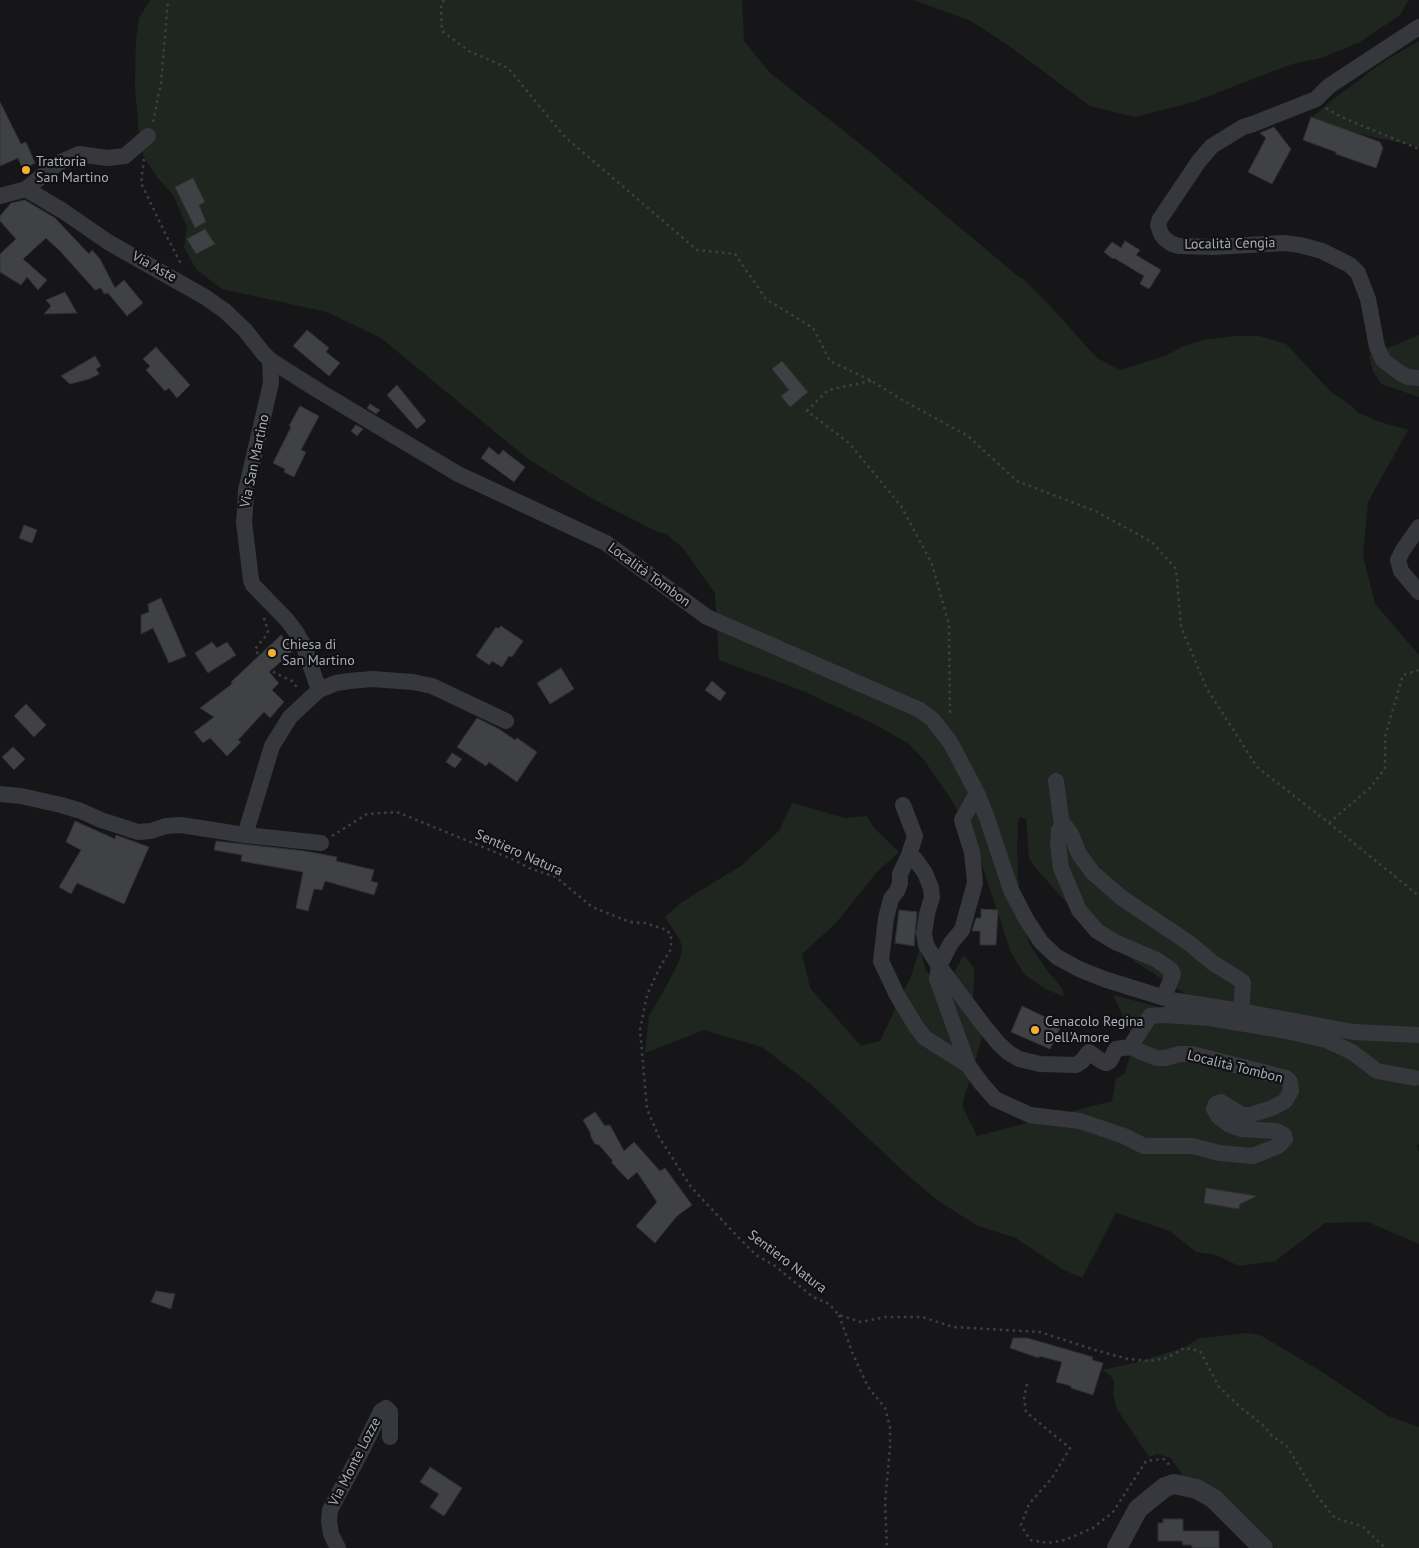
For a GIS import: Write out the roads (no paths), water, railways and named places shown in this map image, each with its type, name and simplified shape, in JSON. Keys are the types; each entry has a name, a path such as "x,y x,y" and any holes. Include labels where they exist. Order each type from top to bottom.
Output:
{"street":[{"name":"Località Cengia","path":"1419,27 1329,86 1316,99 1243,127 1212,146 1199,161 1160,219 1158,225 1159,230 1168,242 1180,246 1213,247 1284,243 1311,247 1344,261 1356,270 1363,283 1377,347 1382,360 1393,370 1408,377 1419,378"},
{"path":"0,196 26,189 58,163 78,154 107,158 126,156 148,136"},
{"name":"Via Aste","path":"26,189 63,210 108,242 205,297 225,311 245,330 270,360"},
{"name":"Via San Martino","path":"270,360 272,383 246,490 244,522 251,580 253,585 296,632 303,644 319,690"},
{"name":"Località Tombon","path":"270,360 458,474 606,543 707,617 920,710 933,720 950,742 977,793 1010,890 1041,942 1057,957 1079,969 1104,979 1164,997 1353,1032 1419,1035"},
{"path":"1419,527 1398,560 1401,571 1419,592"},
{"path":"245,835 272,746 290,717 319,690 336,683 372,679 414,682 432,686 506,720"},
{"path":"1056,781 1062,826 1059,830 1058,844 1061,868 1079,910 1097,931 1115,942 1157,960 1171,970 1172,974 1164,997"},
{"path":"938,966 951,943 962,930 975,883 969,837 962,820 977,793"},
{"path":"0,794 21,796 61,805 138,832 181,825 245,835 321,843"},
{"name":"Località Tombon","path":"903,805 915,836 900,874 897,890 891,899 886,918 881,961 897,995 925,1038 968,1065"},
{"path":"1062,826 1065,826 1071,834 1079,854 1093,872 1122,898 1189,942 1213,963 1242,981 1241,1011"},
{"name":"Località Tombon","path":"909,855 915,859 925,873 931,888 932,898 924,933 926,945 938,966 999,1044 1019,1059 1040,1064 1076,1064 1082,1062 1089,1052 1106,1063 1110,1061 1116,1049 1130,1047 1156,1058 1192,1054 1286,1078 1290,1082 1291,1091 1285,1101 1272,1108 1250,1115 1242,1115 1221,1102 1216,1104 1214,1109 1218,1117 1230,1125 1241,1129 1276,1131 1284,1135 1285,1138 1278,1146 1253,1156 1219,1153 1193,1146 1144,1146 1124,1136 1080,1121 1030,1115 1012,1108 996,1099 968,1065 937,979 938,966"},
{"name":"Località Tombon","path":"1130,1047 1150,1016 1210,1018 1287,1031 1326,1040 1352,1052 1377,1071 1415,1078"},
{"name":"Via Monte Lozze","path":"338,1548 331,1534 330,1510 381,1411 386,1408 390,1412 390,1437"},
{"path":"1117,1548 1138,1509 1165,1487 1174,1484 1197,1489 1214,1498 1262,1548"}],"place":[{"name":"Trattoria San Martino","path":"26,170"},
{"name":"Chiesa di San Martino","path":"272,653"},
{"name":"Cenacolo Regina Dell'Amore","path":"1035,1030"}]}
